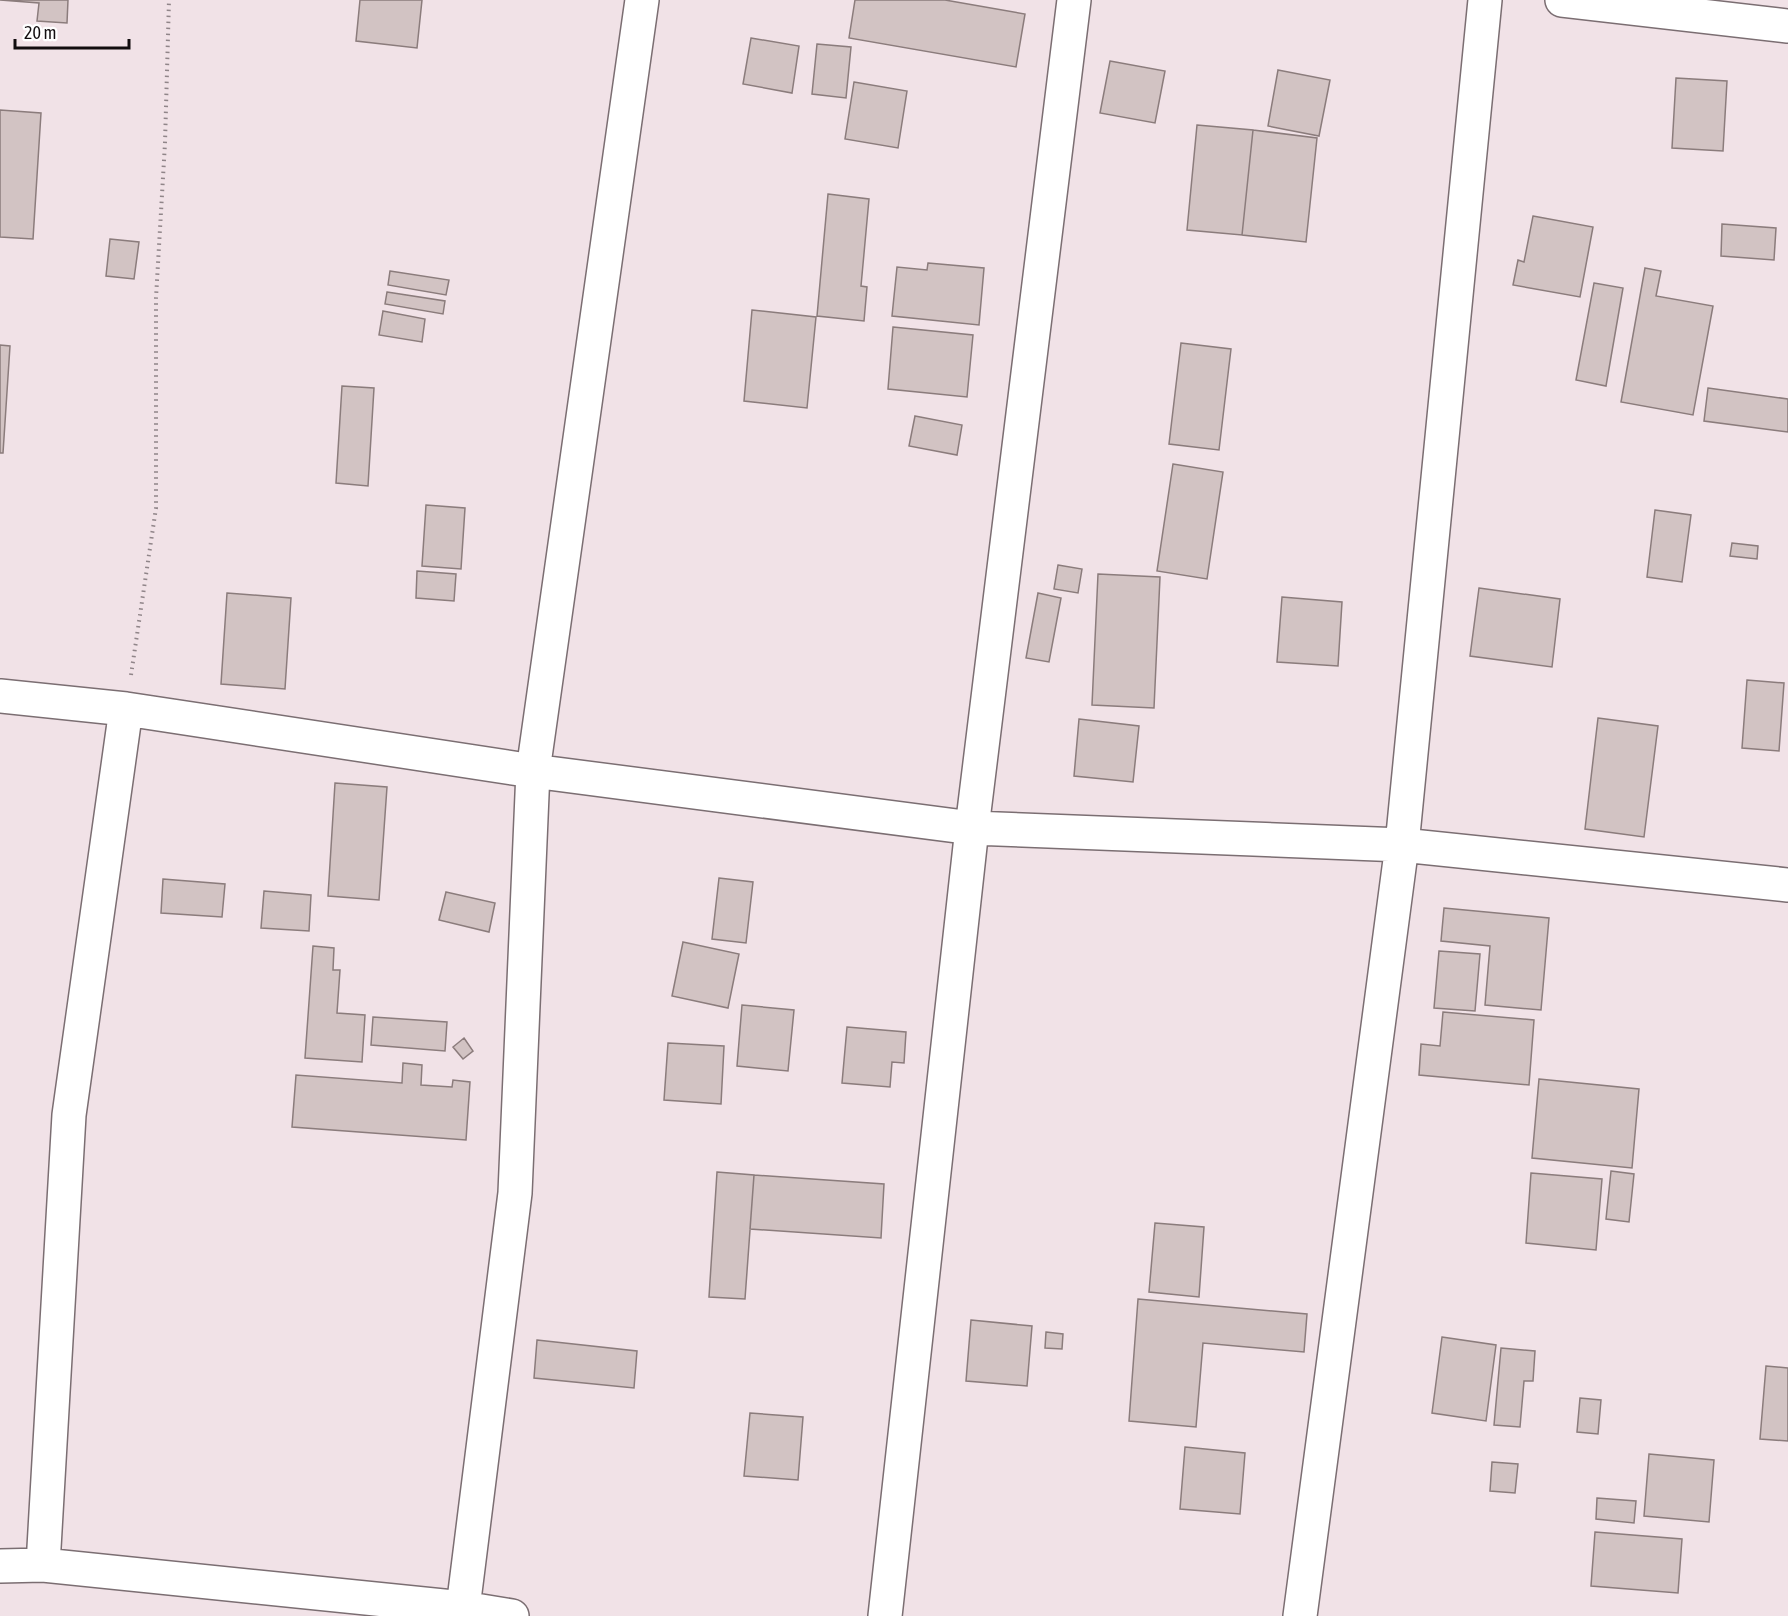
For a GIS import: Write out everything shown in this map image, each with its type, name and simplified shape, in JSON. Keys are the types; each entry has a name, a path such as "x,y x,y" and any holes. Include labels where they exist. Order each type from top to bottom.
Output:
{"street":[{"path":"463,1612 515,1193 533,771 642,0"},
{"path":"885,1616 972,828 1074,0"},
{"path":"1300,1616 1402,845 1485,0"},
{"path":"1562,0 1788,26"},
{"path":"0,696 126,709 533,771 972,828 1402,845 1788,885"},
{"path":"43,1565 69,1115 126,709"},
{"path":"0,1566 43,1565 512,1616"}],"path":[{"path":"126,709 156,508 156,298 165,143 169,0"}],"building":[{"path":"0,0 68,0 67,23 37,21 39,3"},
{"path":"360,0 422,0 417,48 356,41"},
{"path":"855,0 945,0 1025,14 1016,67 849,38"},
{"path":"751,38 799,46 792,93 743,84"},
{"path":"817,44 851,47 846,98 812,94"},
{"path":"1110,61 1165,71 1155,123 1100,113"},
{"path":"1278,70 1330,80 1319,136 1268,126"},
{"path":"1676,78 1727,81 1723,151 1672,148"},
{"path":"854,82 907,91 898,148 845,139"},
{"path":"0,110 41,113 33,239 0,237"},
{"path":"1197,125 1253,130 1242,235 1187,230"},
{"path":"1253,130 1317,138 1306,242 1242,235"},
{"path":"828,194 869,199 861,286 867,287 864,321 817,316"},
{"path":"1533,216 1593,227 1580,297 1513,285 1518,260 1524,262"},
{"path":"1722,224 1776,228 1774,260 1721,256"},
{"path":"110,239 139,242 134,279 106,276"},
{"path":"928,263 984,268 979,325 892,316 897,267 927,270"},
{"path":"1645,268 1661,271 1656,296 1713,306 1693,415 1621,402"},
{"path":"390,271 449,280 446,295 388,285"},
{"path":"1594,283 1623,288 1606,386 1576,380"},
{"path":"387,292 445,301 443,314 385,304"},
{"path":"752,310 816,317 807,408 744,401"},
{"path":"383,311 425,319 422,342 379,335"},
{"path":"893,327 973,335 967,397 888,389"},
{"path":"1181,343 1231,349 1219,450 1169,444"},
{"path":"0,345 10,346 3,453 0,453"},
{"path":"342,386 374,388 368,486 336,483"},
{"path":"1708,388 1788,399 1788,432 1704,421"},
{"path":"915,416 962,425 957,455 909,446"},
{"path":"1173,464 1223,472 1207,579 1157,571"},
{"path":"426,505 465,508 461,569 422,566"},
{"path":"1655,510 1691,515 1682,582 1647,577"},
{"path":"1732,543 1758,546 1757,559 1730,556"},
{"path":"1058,565 1082,569 1078,593 1054,589"},
{"path":"417,571 456,574 454,601 416,598"},
{"path":"1098,574 1160,577 1154,708 1092,705"},
{"path":"1479,588 1560,599 1552,667 1470,656"},
{"path":"227,593 291,598 285,689 221,684"},
{"path":"1038,593 1061,598 1049,662 1026,658"},
{"path":"1282,597 1342,602 1338,666 1277,662"},
{"path":"1747,680 1784,683 1779,751 1742,748"},
{"path":"1598,718 1658,726 1644,837 1585,829"},
{"path":"1079,719 1139,726 1133,782 1074,776"},
{"path":"335,783 387,787 379,900 328,896"},
{"path":"719,878 753,882 746,943 712,939"},
{"path":"163,879 225,884 222,917 161,913"},
{"path":"264,891 311,895 309,931 261,928"},
{"path":"446,892 495,903 489,932 439,920"},
{"path":"1444,908 1549,918 1541,1010 1485,1005 1490,946 1441,941"},
{"path":"683,942 739,954 728,1008 672,996"},
{"path":"313,946 334,948 333,970 340,970 337,1013 365,1015 362,1062 305,1058"},
{"path":"1439,951 1480,954 1475,1011 1434,1008"},
{"path":"742,1005 794,1010 788,1071 737,1066"},
{"path":"1443,1012 1534,1020 1529,1085 1419,1075 1421,1044 1440,1046"},
{"path":"373,1017 447,1022 445,1051 371,1045"},
{"path":"847,1027 906,1032 904,1063 892,1062 890,1087 842,1083"},
{"path":"464,1038 473,1051 463,1059 453,1047"},
{"path":"668,1043 724,1046 721,1104 664,1100"},
{"path":"403,1063 422,1065 421,1085 452,1087 453,1080 470,1082 466,1140 292,1127 296,1075 402,1083"},
{"path":"1539,1079 1639,1089 1632,1168 1532,1158"},
{"path":"1611,1171 1634,1174 1629,1222 1606,1219"},
{"path":"717,1172 754,1175 745,1299 709,1297"},
{"path":"1531,1173 1602,1179 1596,1250 1526,1243"},
{"path":"754,1175 884,1184 881,1238 750,1229"},
{"path":"1155,1223 1204,1227 1199,1297 1149,1292"},
{"path":"1138,1299 1307,1314 1304,1352 1203,1343 1196,1427 1129,1421"},
{"path":"971,1320 1032,1326 1027,1386 966,1381"},
{"path":"1046,1332 1063,1334 1062,1349 1045,1348"},
{"path":"1442,1337 1496,1345 1486,1421 1432,1413"},
{"path":"537,1340 637,1351 634,1388 534,1378"},
{"path":"1501,1348 1535,1351 1533,1381 1524,1381 1520,1427 1494,1425"},
{"path":"1766,1366 1788,1368 1788,1441 1760,1439"},
{"path":"1580,1398 1601,1400 1598,1434 1577,1432"},
{"path":"750,1413 803,1417 798,1480 744,1476"},
{"path":"1185,1447 1245,1453 1240,1514 1180,1509"},
{"path":"1649,1454 1714,1460 1709,1522 1644,1516"},
{"path":"1492,1462 1518,1464 1515,1493 1490,1491"},
{"path":"1597,1498 1636,1501 1634,1523 1596,1519"},
{"path":"1595,1532 1682,1539 1678,1593 1591,1586"}]}
